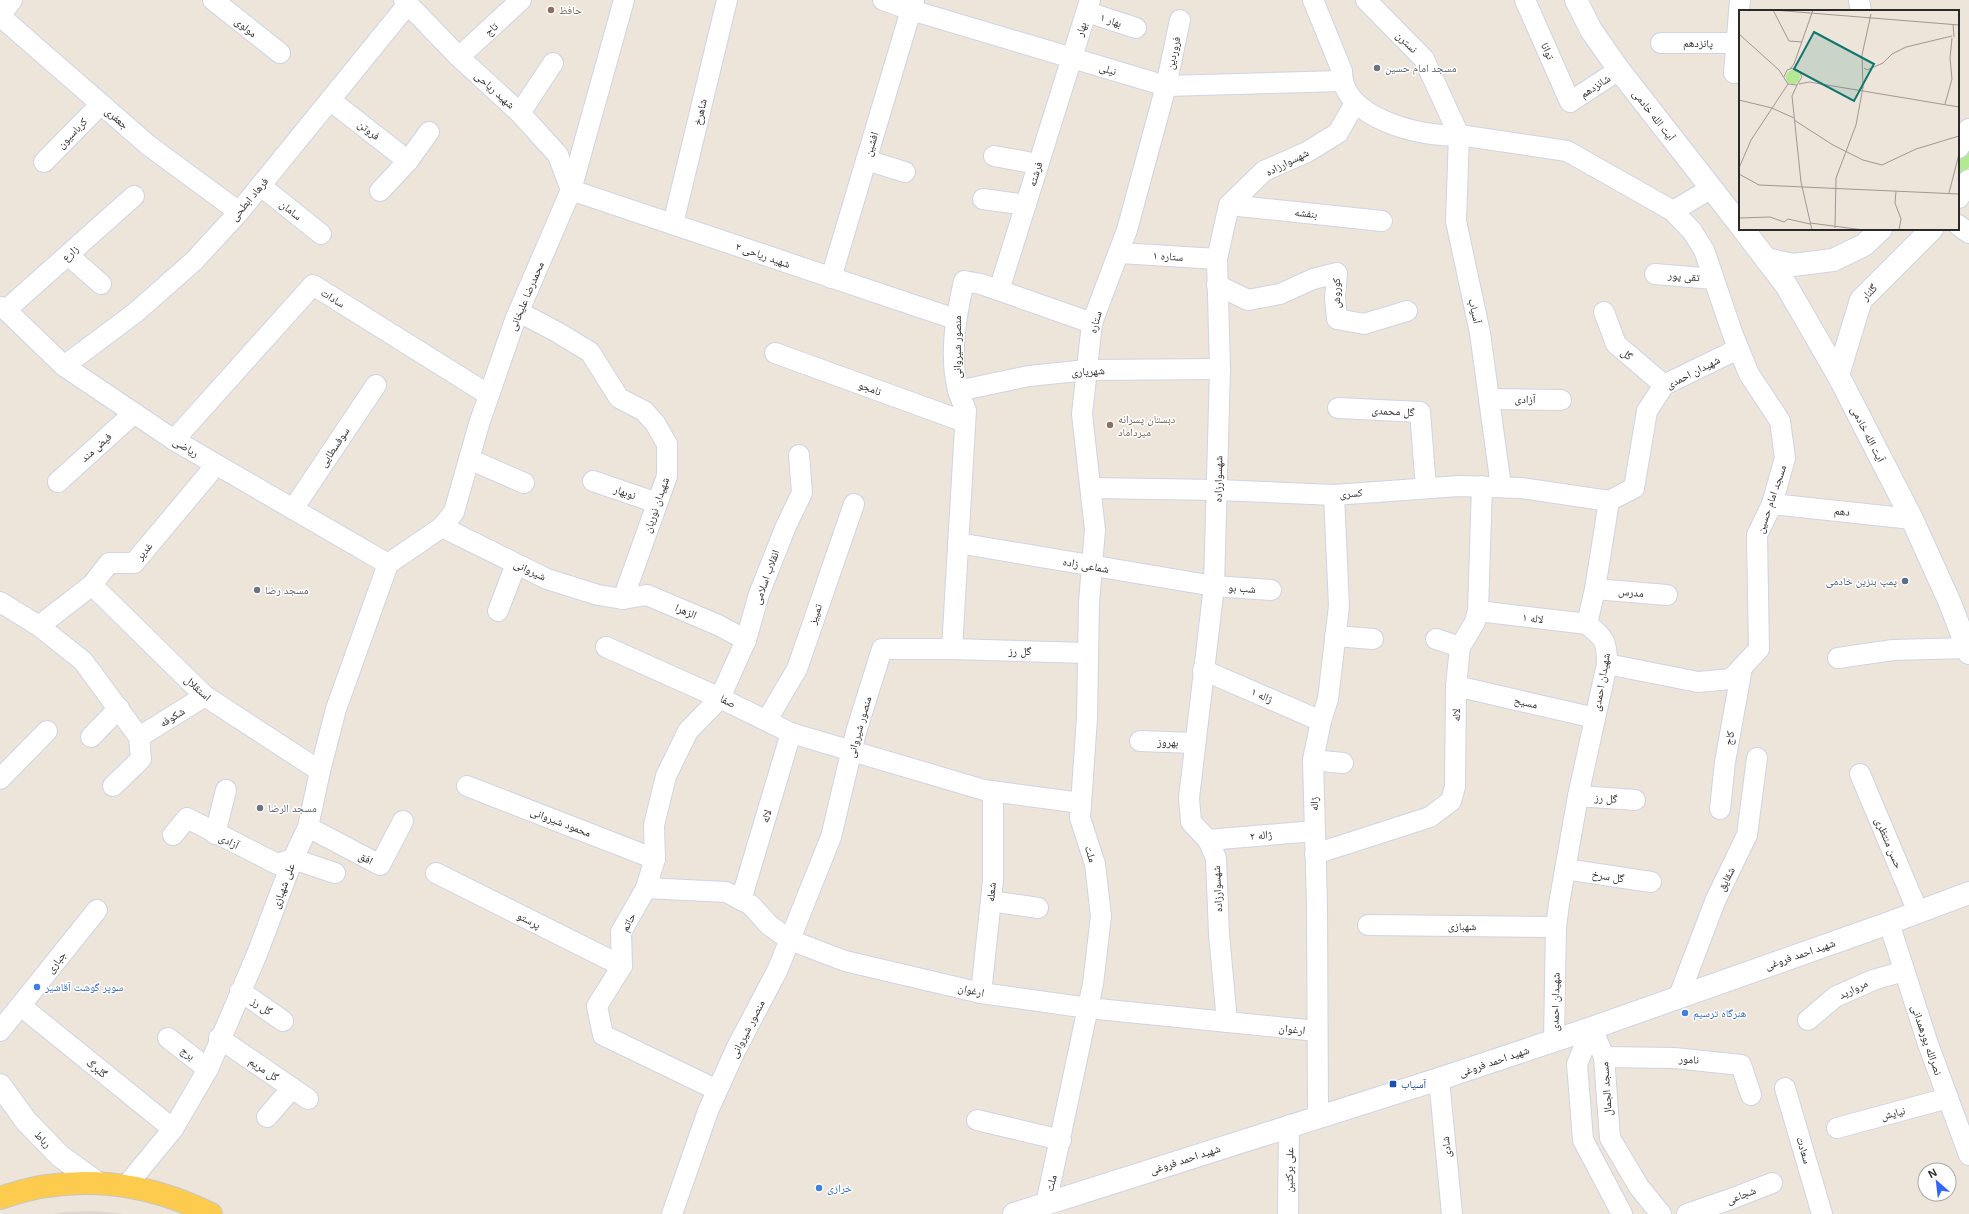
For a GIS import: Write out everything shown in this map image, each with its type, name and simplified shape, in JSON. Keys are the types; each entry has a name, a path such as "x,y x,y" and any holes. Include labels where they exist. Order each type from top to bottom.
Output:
{"main road":[{"name":"آیت الله خادمی","path":"1576,0 1591,30 1619,70 1739,224"},
{"path":"1959,145 1969,130"},
{"path":"1959,196 1969,181"},
{"name":"آیت الله خادمی","path":"1744,230 1786,285 1838,375 1912,519 1950,603 1968,651"},
{"path":"1766,259 1793,265 1833,260 1864,245 1880,230"},
{"name":"گلنار","path":"1838,375 1860,300 1931,230"},
{"name":"شهید احمد فروغی","path":"1014,1214 1050,1206 1290,1125 1439,1079 1592,1028 1889,923 1969,893"},
{"name":"رباط","path":"0,1085 26,1121 60,1156 96,1182"},
{"path":"0,1198 32,1188 64,1183 96,1182 127,1185 159,1192 189,1203 211,1214"}],"street":[{"path":"0,16 12,0"},
{"name":"مولوی","path":"213,0 280,53"},
{"name":"تاج","path":"459,58 521,0"},
{"name":"محمدرضا علیخانی","path":"388,564 442,527 454,512 489,394 519,312 572,190 624,0"},
{"name":"شاهرخ","path":"673,224 726,0"},
{"name":"نیلی","path":"883,0 912,5 1071,58 1166,86 1341,81"},
{"path":"1313,0 1342,71 1341,81 1355,104"},
{"name":"نسترن","path":"1366,0 1424,59 1459,135"},
{"name":"توانا","path":"1525,0 1570,102"},
{"path":"1739,10 1740,0"},
{"path":"1859,0 1861,10"},
{"name":"شهید ریاحی","path":"406,2 459,58 520,113 558,155 572,190"},
{"name":"فرهاد ابطحی","path":"64,366 135,313 194,261 239,212 330,100 406,2"},
{"name":"افشین","path":"831,278 912,5"},
{"name":"بهار","path":"1071,58 1089,6"},
{"name":"بهار ۱","path":"1089,6 1136,28"},
{"path":"1734,73 1739,11"},
{"name":"جعفری","path":"0,16 148,144 239,212"},
{"name":"فروردین","path":"1166,86 1180,20"},
{"name":"پانزدهم","path":"1661,43 1736,43"},
{"name":"فرشته","path":"999,290 1071,58"},
{"path":"520,113 553,63"},
{"name":"شانزدهم","path":"1570,102 1619,70"},
{"name":"ستاره","path":"1092,566 1095,530 1082,414 1092,323 1120,253 1166,86"},
{"name":"فروتن","path":"330,100 408,161"},
{"name":"کرباسیون","path":"44,162 101,104"},
{"name":"مسجد امام حسین","path":"1355,104 1388,124 1445,136 1459,135 1567,151 1673,211 1692,231 1704,250 1738,349 1749,374 1780,421 1785,458 1772,504 1757,535 1759,649 1731,679 1698,682 1607,664"},
{"name":"شهسوارزاده","path":"1227,1022 1219,934 1216,858 1208,840 1191,822 1189,798 1214,586 1218,490 1220,369 1217,259 1229,205 1264,171 1307,152 1338,133 1355,104"},
{"path":"380,191 408,161 429,132"},
{"name":"آسیاب","path":"1459,135 1456,221 1480,333 1489,399 1492,487"},
{"path":"994,156 1038,164"},
{"path":"866,160 905,172"},
{"name":"سامان","path":"260,186 321,234"},
{"path":"1673,211 1712,188"},
{"name":"شهید ریاحی ۲","path":"572,190 955,320"},
{"name":"زارع","path":"3,309 68,255 134,196"},
{"path":"982,199 1026,205"},
{"name":"بنفشه","path":"1229,205 1382,221"},
{"path":"1959,226 1969,233"},
{"name":"ستاره ۱","path":"1120,253 1217,259"},
{"path":"68,255 101,284"},
{"name":"کوروش","path":"1217,285 1248,300 1280,294 1313,279 1337,273 1335,298 1337,319 1364,324 1407,311"},
{"name":"تقی پور","path":"1655,274 1714,279"},
{"name":"منصور شیروانی","path":"672,1214 708,1111 736,1049 778,969 831,837 852,750 882,649 952,649 966,410 958,391 955,368 955,320 964,281 981,284 999,290"},
{"name":"سادات","path":"174,440 313,285 489,394"},
{"path":"999,290 1092,323"},
{"name":"ریاضی","path":"3,309 64,366 174,440 388,564"},
{"name":"شهیدان نوریان","path":"519,312 557,332 590,352 619,398 644,411 655,423 667,444 667,476 623,599"},
{"name":"گل","path":"1604,312 1616,344 1664,385"},
{"name":"شهیدان احمدی","path":"1609,501 1634,488 1647,411 1664,385 1738,349"},
{"name":"نامجو","path":"775,354 965,422"},
{"name":"شهریاری","path":"958,391 1029,376 1087,370 1220,369"},
{"name":"سوفسطایی","path":"293,509 376,385"},
{"name":"آزادی","path":"1489,399 1561,400"},
{"name":"گل محمدی","path":"1338,408 1420,412 1426,488"},
{"name":"فیض مند","path":"58,482 134,413"},
{"name":"انقلاب اسلامی","path":"720,698 746,640 759,594 786,526 802,493 799,455"},
{"path":"469,459 524,483"},
{"name":"غدیر","path":"39,626 92,585 109,563 134,563 216,465"},
{"name":"نوبهار","path":"593,481 657,503"},
{"name":"کسری","path":"1091,488 1218,490 1334,495 1459,486 1521,488 1609,501"},
{"name":"لاله","path":"1315,854 1430,817 1451,801 1455,787 1456,686 1460,647 1475,622 1478,611 1492,487"},
{"name":"ژاله","path":"1318,1116 1313,760 1321,721 1328,699 1339,606 1334,495"},
{"path":"1587,624 1595,589 1609,501"},
{"name":"تمییز","path":"767,720 796,669 854,504"},
{"name":"دهم","path":"1772,504 1912,519"},
{"name":"شیروانی","path":"442,527 547,579 598,595 623,599"},
{"name":"شماعی زاده","path":"958,543 1214,586"},
{"name":"علی شهبازی","path":"127,1185 173,1129 208,1069 257,954 293,859 308,827 320,771 336,709 388,564"},
{"path":"498,611 516,564"},
{"name":"ملت","path":"1050,1206 1061,1140 1093,984 1101,916 1095,864 1080,818 1087,718 1092,566"},
{"name":"استقلال","path":"92,585 205,696 320,771"},
{"name":"شب بو","path":"1214,586 1271,590"},
{"name":"مدرس","path":"1595,589 1666,595"},
{"name":"الزهرا","path":"623,599 647,595 718,625 746,640"},
{"path":"0,602 39,626 83,661 139,737 141,759 113,786"},
{"name":"لاله ۱","path":"1478,611 1587,624"},
{"name":"شهیدان احمدی","path":"1554,1040 1556,927 1578,796 1607,664 1607,646 1600,635 1587,624"},
{"path":"1335,636 1373,639"},
{"path":"1436,639 1460,647"},
{"name":"صفا","path":"606,647 720,698 791,733 852,750"},
{"name":"گل رز","path":"952,649 1088,652"},
{"path":"1838,658 1893,650 1968,651"},
{"name":"کاج","path":"1720,809 1725,762 1742,668"},
{"name":"ژاله ۱","path":"1203,670 1321,721"},
{"name":"مسیح","path":"1456,686 1595,718"},
{"name":"شکوفه","path":"139,737 205,696"},
{"name":"حاتم","path":"622,966 621,932 646,888 655,859 654,825 666,776 688,731 720,698"},
{"path":"91,737 119,708"},
{"path":"0,779 47,731"},
{"name":"لاله","path":"741,900 791,733"},
{"name":"بهروز","path":"1140,741 1195,743"},
{"path":"852,750 993,791 1081,803"},
{"name":"شقایق","path":"1679,996 1716,899 1747,836 1757,758"},
{"path":"1313,760 1343,763"},
{"name":"حسن منتظری","path":"1860,774 1918,912"},
{"name":"محمود شیروانی","path":"467,786 655,859"},
{"path":"215,834 226,790"},
{"name":"شعله","path":"981,993 993,881 993,791"},
{"name":"گل رز","path":"1578,796 1635,800"},
{"name":"آزادی","path":"173,835 187,818 215,834 277,864 293,859"},
{"name":"افق","path":"308,827 380,865 403,821"},
{"name":"ژاله ۲","path":"1208,840 1315,831"},
{"path":"293,859 335,873"},
{"name":"گل سرخ","path":"1565,869 1651,882"},
{"name":"پرستو","path":"436,873 622,966"},
{"name":"ارغوان","path":"646,888 726,892 751,905 769,925 790,940 845,961 981,993 1088,1008 1317,1031"},
{"path":"991,901 1038,908"},
{"name":"جباری","path":"0,1031 96,910"},
{"name":"نصرالله پورهمدانی","path":"1889,923 1928,1044 1969,1156"},
{"name":"شهبازی","path":"1368,925 1556,927"},
{"path":"622,966 597,1006 603,1035 717,1090"},
{"name":"مروارید","path":"1808,1020 1835,997 1873,980 1904,972"},
{"name":"گل رز","path":"240,991 283,1021"},
{"name":"گلبرگ","path":"21,1006 173,1129"},
{"path":"1592,1028 1578,1064 1584,1140 1622,1214"},
{"name":"مسجد الجمال","path":"1592,1028 1604,1058 1610,1138 1639,1187 1661,1214"},
{"name":"برج","path":"168,1038 208,1069"},
{"name":"گل مریم","path":"220,1038 308,1099"},
{"name":"نامور","path":"1604,1058 1674,1058 1741,1065 1751,1095"},
{"name":"شادی","path":"1439,1079 1452,1214"},
{"path":"267,1117 292,1088"},
{"name":"سعادت","path":"1785,1088 1822,1214"},
{"name":"نیایش","path":"1837,1128 1948,1098"},
{"path":"977,1120 1061,1140"},
{"name":"علی برکتین","path":"1288,1214 1290,1125"},
{"name":"شجاعی","path":"1686,1214 1772,1183"}],"green space":[{"path":"1969,141 1969,167 1959,182 1959,154"}],"shaded area":[{"path":"94,1211 125,1214 53,1214 66,1212"}],"place":[{"name":"حافظ","path":"551,10"},
{"name":"مسجد امام حسین","path":"1377,68"},
{"name":"دبستان پسرانه میرداماد","path":"1110,425"},
{"name":"پمپ بنزین خادمی","path":"1905,581"},
{"name":"مسجد رضا","path":"257,590"},
{"name":"مسجد الرضا","path":"260,808"},
{"name":"سوپر گوشت آقاشیر","path":"37,987"},
{"name":"هنرگاه ترسیم","path":"1685,1013"},
{"name":"آسیاب","path":"1393,1084"},
{"name":"خرازی","path":"819,1188"}]}
